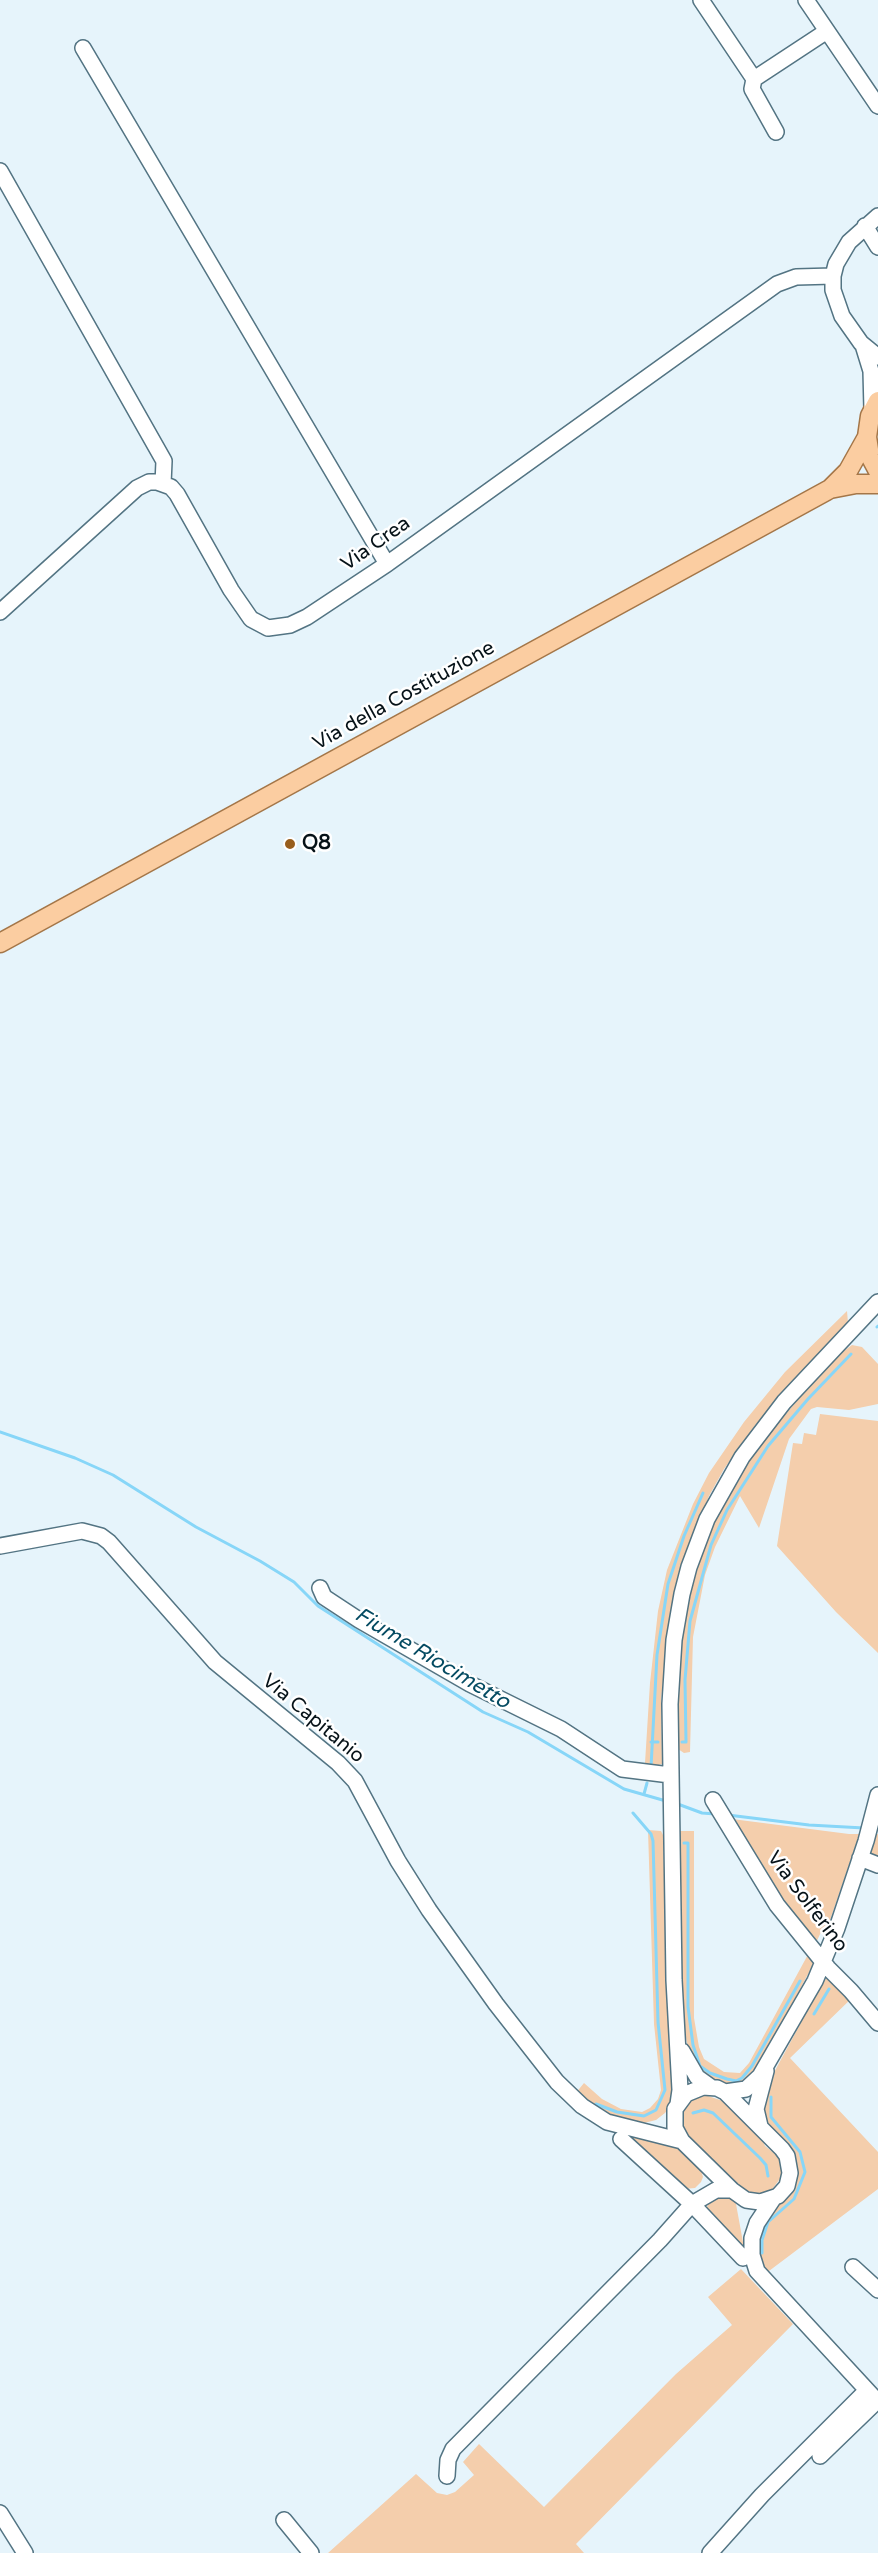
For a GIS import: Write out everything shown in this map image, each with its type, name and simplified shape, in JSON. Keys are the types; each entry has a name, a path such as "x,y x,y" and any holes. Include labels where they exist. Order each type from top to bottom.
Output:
{"main road":[{"path":"875,405 867,437 870,456 878,471"},
{"name":"Via della Costituzione","path":"0,944 830,489 848,471 867,437"},
{"name":"Via della Costituzione","path":"830,489 856,484 878,484"}],"street":[{"path":"701,0 754,79"},
{"path":"806,0 878,106"},
{"path":"776,132 752,88 754,79 827,31"},
{"path":"83,48 387,564"},
{"path":"0,171 164,461 163,483 149,482 137,488 0,612"},
{"path":"875,405 872,371 861,343 836,303 833,276 836,264 849,242 878,216"},
{"path":"865,226 878,247"},
{"name":"Via Crea","path":"163,483 171,487 185,506 243,611 262,626 290,625 307,617 387,564 777,284 796,277 833,276"},
{"path":"861,343 878,357"},
{"path":"772,2199 753,2202 732,2190 682,2141 675,2128 676,2106 680,2090 670,1782 670,1704 674,1640 689,1568 707,1519 729,1477 764,1427 808,1376 878,1302"},
{"name":"Via Capitanio","path":"0,1546 82,1531 101,1536 109,1542 214,1662 338,1763 355,1781 398,1861 424,1903 496,2004 557,2082 592,2114 607,2122 682,2141"},
{"path":"320,1588 324,1597 359,1620 478,1689 561,1729 622,1769 670,1782"},
{"path":"760,2126 757,2117 757,2101 768,2065 806,1998 823,1962 860,1858 878,1795"},
{"name":"Via Solferino","path":"713,1800 777,1905 823,1962 852,1991 878,2023"},
{"path":"860,1858 878,1865"},
{"path":"677,2037 692,2071 703,2083 718,2090 760,2126 782,2150 790,2165 787,2186 772,2199 757,2223 752,2238 752,2255 757,2271 874,2398"},
{"path":"635,2130 662,2122 691,2090 746,2089 768,2065"},
{"path":"621,2139 696,2201 743,2258"},
{"path":"447,2476 448,2460 453,2449 696,2201 708,2182 707,2166"},
{"path":"696,2201 722,2188 732,2190"},
{"path":"853,2267 878,2290"},
{"path":"820,2456 874,2398"},
{"path":"710,2553 762,2496 874,2398"},
{"path":"0,2513 26,2553"},
{"path":"284,2520 311,2553"}],"shaded area":[{"path":"847,1311 848,1323 756,1424 724,1469 709,1496 679,1571 673,1596 661,1699 662,1764 654,1766 645,1763 650,1683 658,1611 667,1570 693,1504 709,1473 744,1422 785,1372"},
{"path":"852,1345 862,1347 878,1364 878,1404 849,1410 817,1407 811,1409 789,1439 759,1528 740,1496 715,1547 705,1575 693,1637 690,1752 684,1753 678,1749 680,1652 694,1576 711,1529 741,1472 759,1446 806,1390 841,1353"},
{"path":"820,1414 878,1421 878,1653 836,1612 777,1546 793,1443 802,1444 804,1433 816,1435"},
{"path":"732,1819 849,1834 878,1834 878,1857 855,1847 827,1929 821,1932 815,1945 787,1914"},
{"path":"648,1830 661,1831 663,1835 668,2013 675,2084 670,2106 665,2113 656,2120 640,2124 610,2117 575,2094 584,2083 602,2099 621,2109 642,2112 650,2108 658,2099 661,2090 654,2024"},
{"path":"679,1831 694,1831 694,2018 699,2047 704,2059 724,2072 740,2073 749,2063 811,1949 814,1963 753,2076 748,2081 730,2086 704,2076 688,2047 683,2024"},
{"path":"828,1978 853,1997 790,2058 878,2152 878,2189 765,2274 755,2245 763,2218 794,2187 798,2170 794,2152 766,2123 762,2109 771,2078 824,1980"},
{"path":"705,2095 723,2101 763,2141 765,2146 779,2157 782,2176 771,2191 759,2194 746,2192 685,2132 682,2126 684,2107 693,2098"},
{"path":"620,2133 676,2144 700,2167 703,2177 701,2182 695,2188 684,2189"},
{"path":"711,2197 731,2197 736,2204 745,2253 709,2214 707,2207"},
{"path":"741,2269 793,2324 576,2544 584,2553 328,2553 416,2474 437,2493 447,2495 455,2492 474,2475 463,2462 479,2444 544,2507 676,2374 732,2325 708,2297"}],"waterway":[{"path":"682,1742 686,1742 685,1680 690,1621 711,1545 727,1510 768,1446 851,1354"},
{"name":"Fiume Riocimetto","path":"0,1432 75,1458 113,1475 196,1527 294,1582 318,1606 483,1712 528,1732 624,1789 666,1801"},
{"path":"651,1767 657,1655 668,1584 684,1536 703,1493"},
{"path":"651,1742 658,1742"},
{"path":"644,1794 647,1783"},
{"name":"Fiume Riocimetto","path":"675,1803 702,1813 715,1814"},
{"path":"596,2104 617,2112 644,2116 656,2110 665,2090 658,2022 653,1841 651,1834 633,1813"},
{"name":"Fiume Riocimetto","path":"728,1815 809,1825 864,1828"},
{"path":"684,1843 688,1843 688,2007 693,2045 700,2066 710,2073 727,2079 736,2081 742,2078 752,2066 800,1981"},
{"path":"814,2014 829,1989"},
{"path":"762,2253 762,2240 768,2222 794,2199 805,2172 800,2152 771,2117 771,2097"},
{"path":"693,2113 704,2110 713,2113 760,2158 766,2165 768,2176"}],"place":[{"name":"Q8","path":"290,844"}]}
